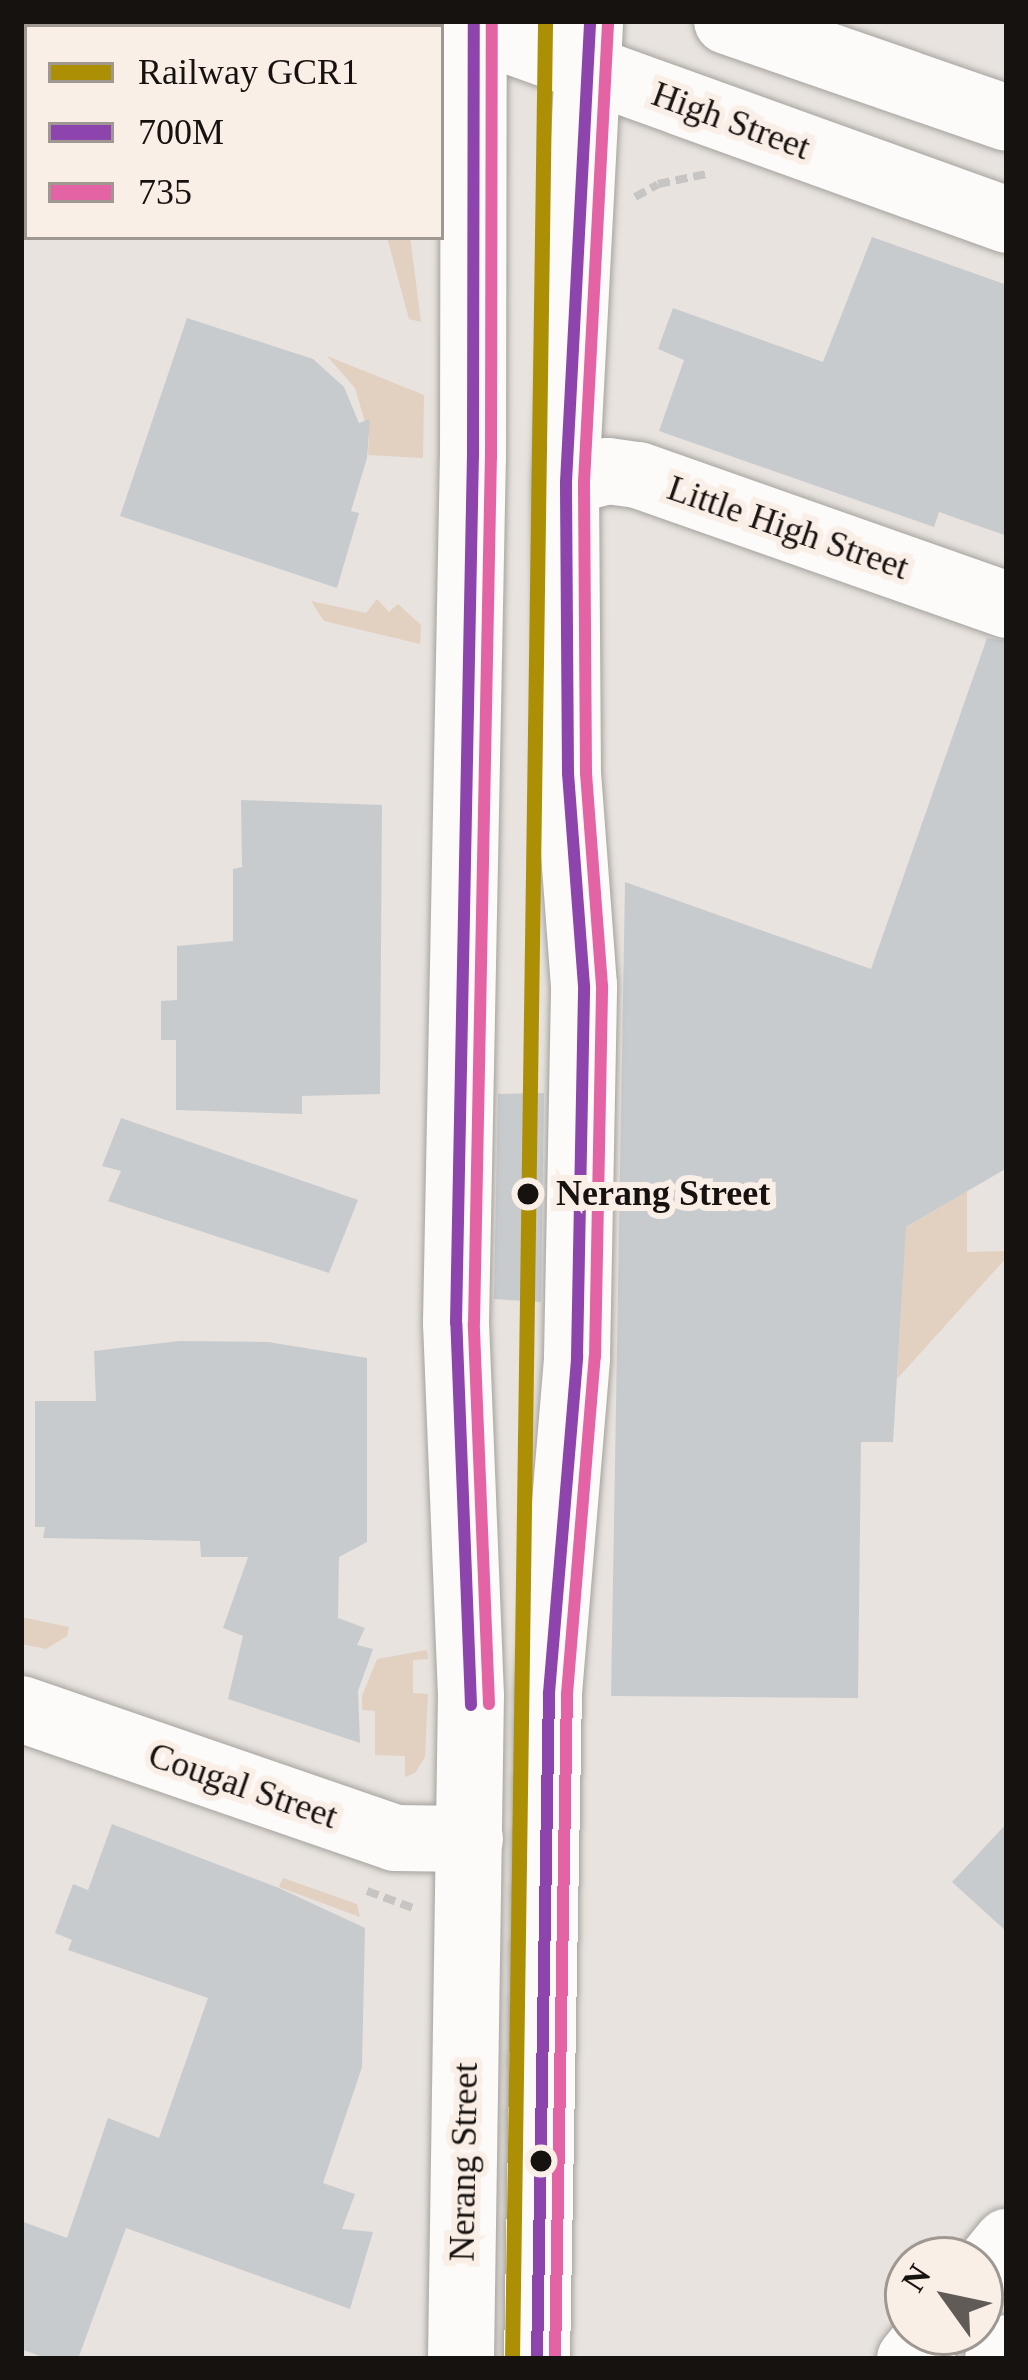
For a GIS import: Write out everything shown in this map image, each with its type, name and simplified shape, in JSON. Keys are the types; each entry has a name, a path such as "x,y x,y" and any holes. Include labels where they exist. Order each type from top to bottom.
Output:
{"main road":[{"path":"727,21 1007,118"},
{"name":"High Street","path":"468,23 589,46 1007,220"},
{"name":"Nerang Street","path":"461,2359 471,1696 456,1323 473,479 468,23"},
{"path":"537,2359 549,1693 574,1424 584,986 568,774 566,482 589,46"},
{"name":"Little High Street","path":"566,482 608,471 638,475 1007,605"},
{"name":"Cougal Street","path":"21,1708 394,1838 470,1839"},
{"path":"998,2359 1007,2348"}],"shaded area":[{"path":"388,240 410,240 421,322 409,319"},
{"path":"327,356 424,395 423,458 368,455 369,436 355,388"},
{"path":"377,599 389,612 398,604 421,625 420,644 324,621 311,601 366,613"},
{"path":"967,1191 967,1252 1007,1251 1007,1257 897,1379 903,1274 878,1244"},
{"path":"21,1617 69,1627 67,1636 46,1649 21,1644"},
{"path":"427,1650 428,1659 413,1660 413,1693 428,1694 425,1757 415,1773 405,1777 405,1756 375,1755 375,1711 362,1710 362,1696 377,1659"},
{"path":"283,1878 357,1904 360,1917 279,1887"}],"building":[{"path":"872,237 1007,285 1007,536 939,512 934,527 659,431 684,360 658,349 673,308 823,362"},
{"path":"187,318 313,359 344,387 359,423 370,419 367,458 351,511 359,513 337,588 120,516"},
{"path":"987,638 1007,641 1007,1168 906,1227 893,1442 861,1442 858,1698 611,1696 625,882 871,969"},
{"path":"241,800 382,805 380,1094 302,1096 302,1114 176,1110 176,1040 161,1040 161,1001 177,1000 177,946 233,941 233,869 242,867"},
{"path":"544,1093 541,1302 494,1299 498,1094"},
{"path":"121,1118 358,1200 329,1273 108,1201 121,1171 102,1166"},
{"path":"179,1341 268,1342 367,1358 367,1542 339,1557 338,1618 365,1628 357,1645 373,1649 358,1691 360,1743 228,1699 243,1636 223,1628 248,1557 201,1557 200,1541 43,1538 45,1527 35,1527 35,1401 96,1401 94,1351"},
{"path":"1007,1823 1007,1932 952,1882"},
{"path":"112,1824 279,1888 365,1928 362,2067 323,2183 355,2194 342,2229 373,2232 350,2309 126,2228 78,2359 48,2359 21,2349 21,2221 67,2238 108,2118 159,2138 208,1998 68,1950 72,1940 55,1933 73,1884 88,1890"}],"rail line":[{"name":"GCR1","path":"512,2359 545,21"}],"transit line":[{"name":"700M","path":"471,1705 456,1323 473,457 474,21"},
{"name":"735","path":"489,1704 474,1323 491,457 492,21"},
{"name":"700M","path":"537,2359 549,1693 577,1357 584,986 568,774 566,482 590,21"},
{"name":"735","path":"555,2359 567,1694 595,1357 602,986 586,773 584,482 608,22"}],"place":[{"name":"Nerang Street","path":"528,1194"}]}
